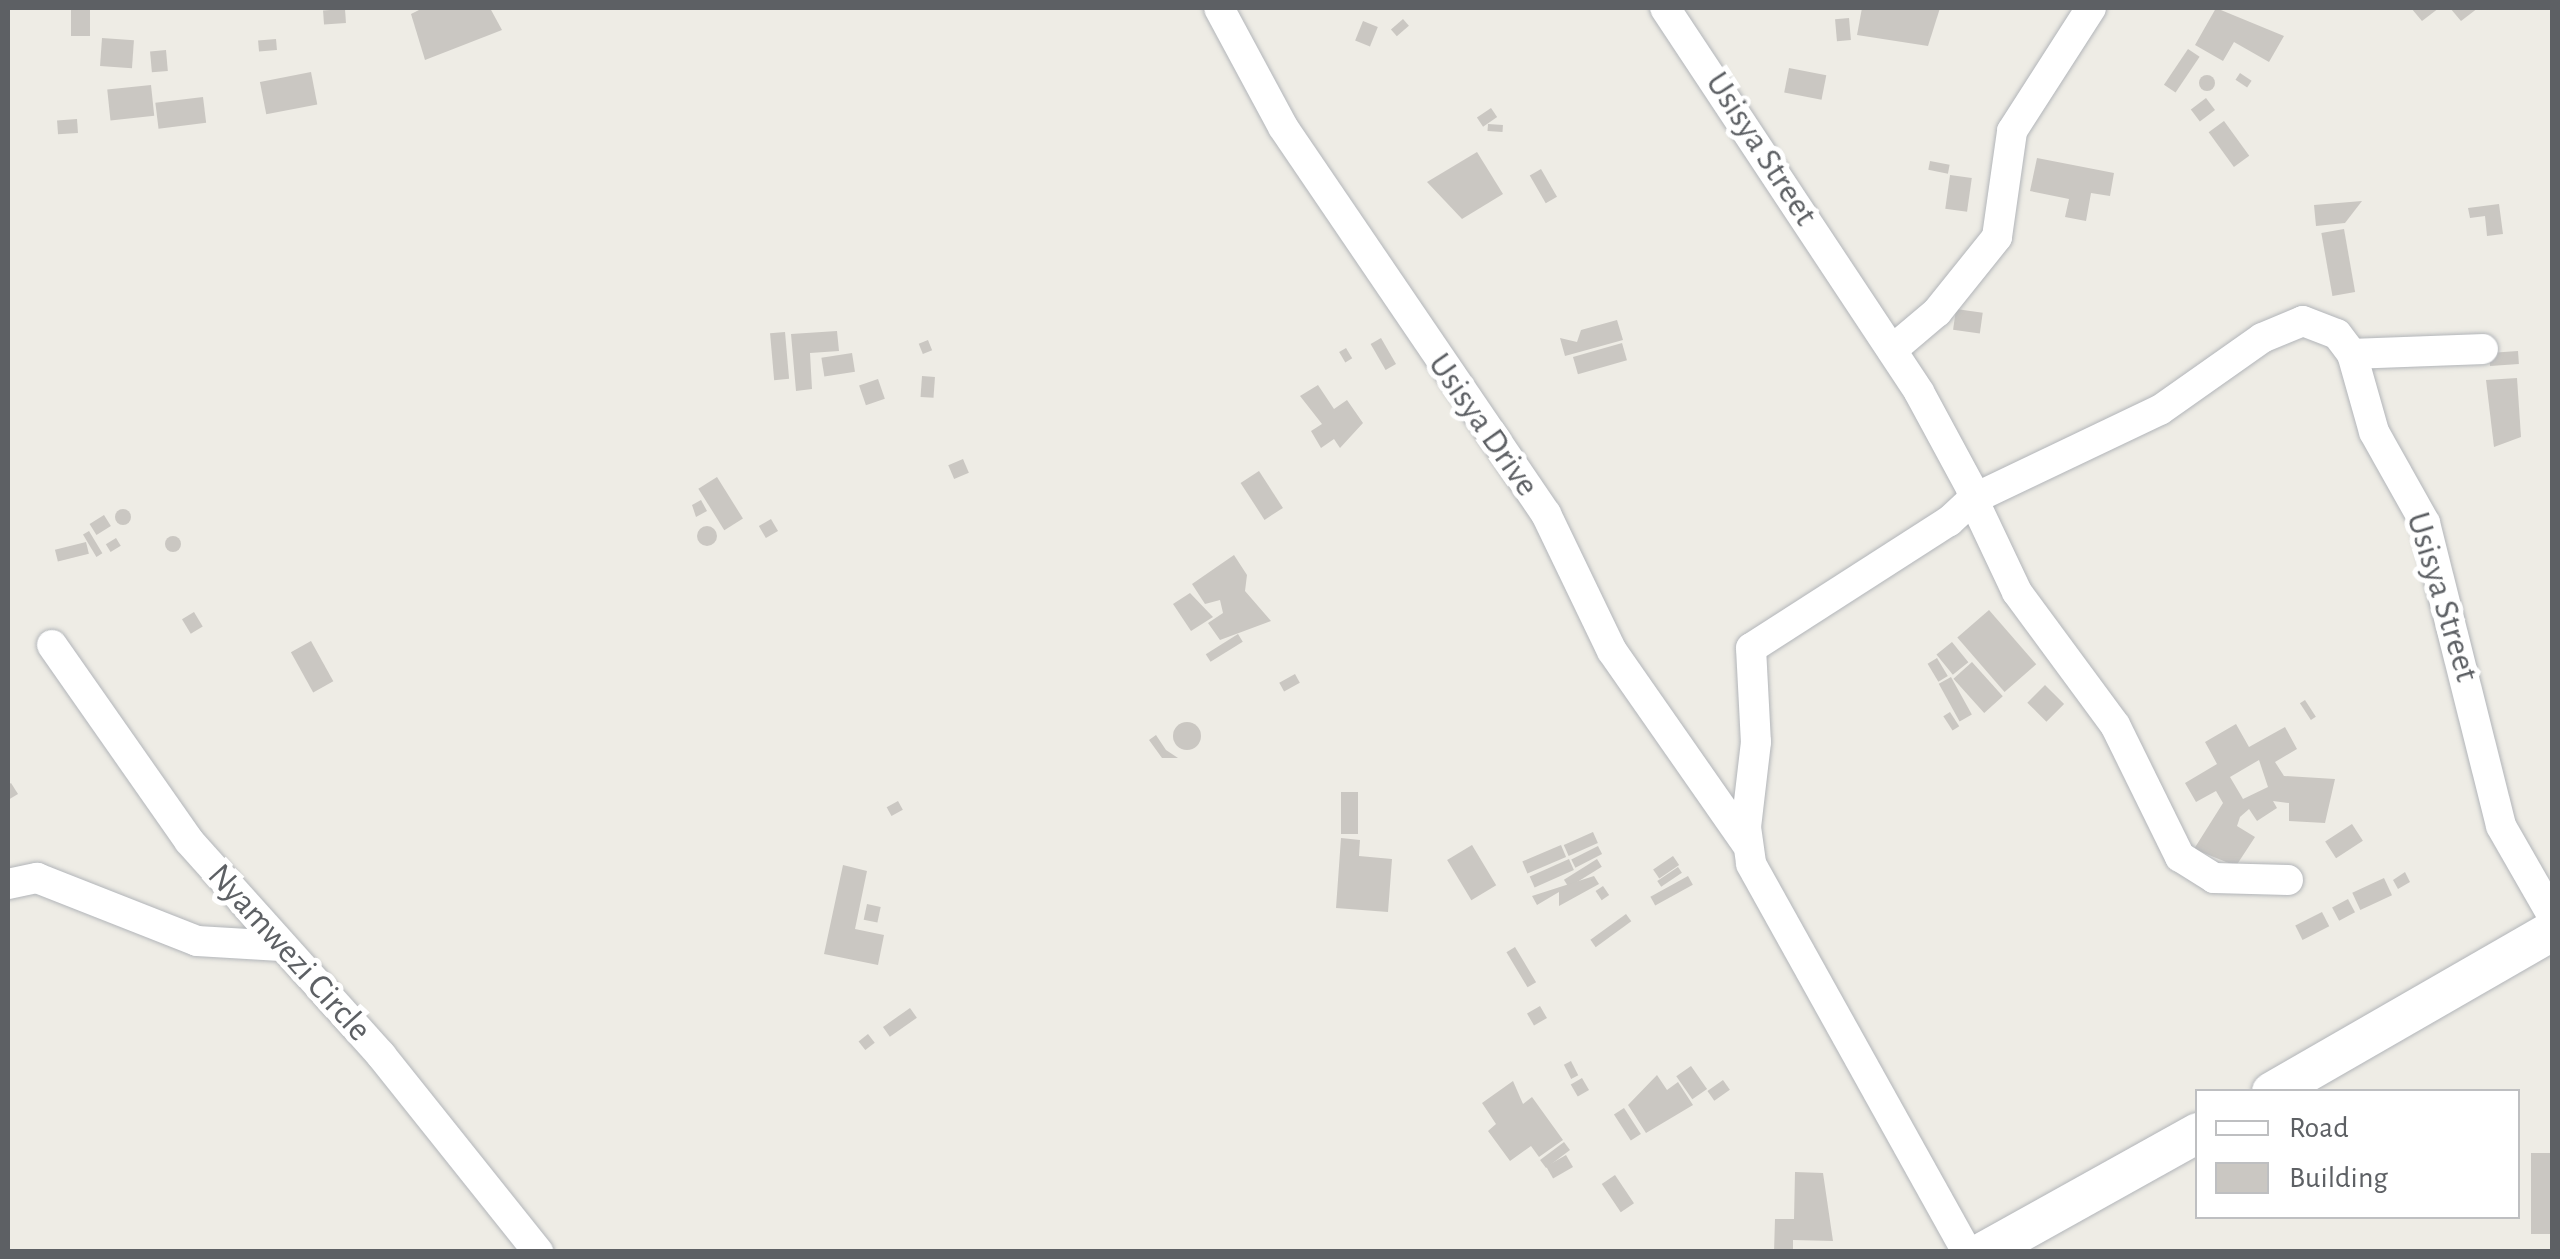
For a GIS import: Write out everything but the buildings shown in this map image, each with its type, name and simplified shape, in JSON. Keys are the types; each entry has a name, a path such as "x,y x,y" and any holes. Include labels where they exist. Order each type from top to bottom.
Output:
{"main road":[{"path":"2277,1089 2552,931"},
{"path":"1984,1252 2195,1135"}],"street":[{"name":"Usisya Drive","path":"1219,8 1284,127 1546,514 1612,651 1746,843"},
{"name":"Usisya Street","path":"1664,8 1892,350 1973,500 2017,592 2115,725 2180,858 2214,878 2288,880"},
{"path":"1892,350 1937,312 1998,237 2012,131 2091,8"},
{"path":"1968,1252 1746,843 1756,742 1750,648 1973,500 2160,410 2285,326 2319,322 2352,354 2482,348"},
{"name":"Usisya Street","path":"2352,354 2374,432 2433,545 2501,826 2552,915"},
{"name":"Nyamwezi Circle","path":"52,644 132,767 538,1252"},
{"path":"8,884 37,878 197,942 282,946"}]}
